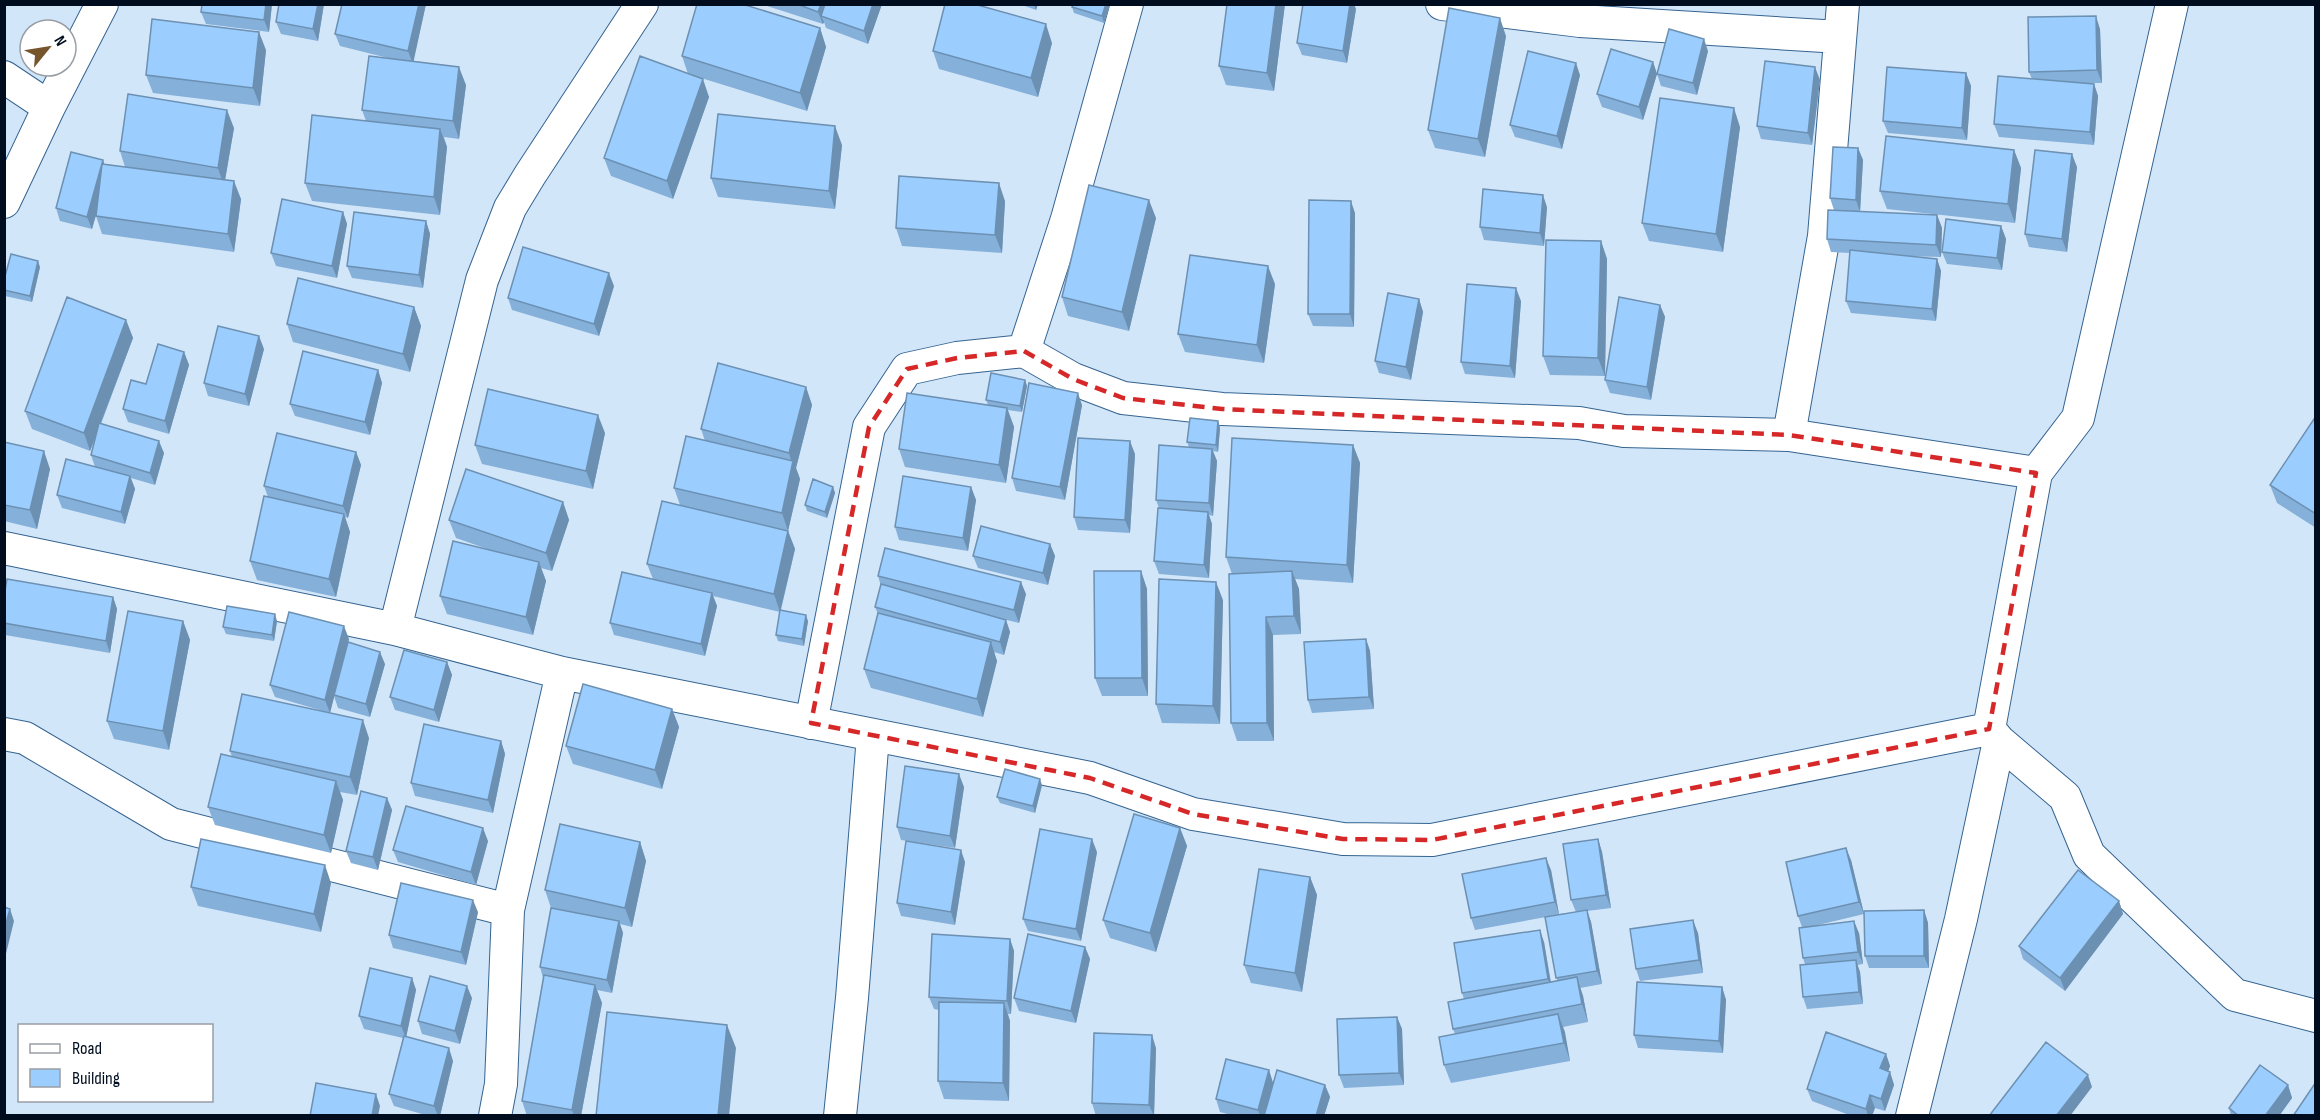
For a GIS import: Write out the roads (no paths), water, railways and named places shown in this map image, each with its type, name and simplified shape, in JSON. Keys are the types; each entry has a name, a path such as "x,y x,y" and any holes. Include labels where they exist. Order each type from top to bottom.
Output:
{"street":[{"path":"4,202 49,107 102,4"},
{"path":"395,629 486,270 510,208 642,4"},
{"path":"1024,351 1067,219 1127,4"},
{"path":"1442,4 1580,21 1840,37"},
{"path":"1789,435 1824,236 1843,4"},
{"path":"1912,1116 1961,919 1994,735 2036,473 2078,418 2172,4"},
{"path":"4,77 49,107"},
{"path":"811,723 869,427 907,369 957,358 1024,351 1073,379 1123,398 1222,409 1579,423 1624,431 1789,435 2036,473"},
{"path":"4,548 395,629 562,673 1090,778 1193,813 1343,839 1432,840 1994,735"},
{"path":"495,1116 501,1084 508,910 562,673"},
{"path":"4,734 25,738 171,824 508,910"},
{"path":"1994,735 2065,797 2089,855 2235,995 2316,1016"},
{"path":"840,1116 873,736"}]}
